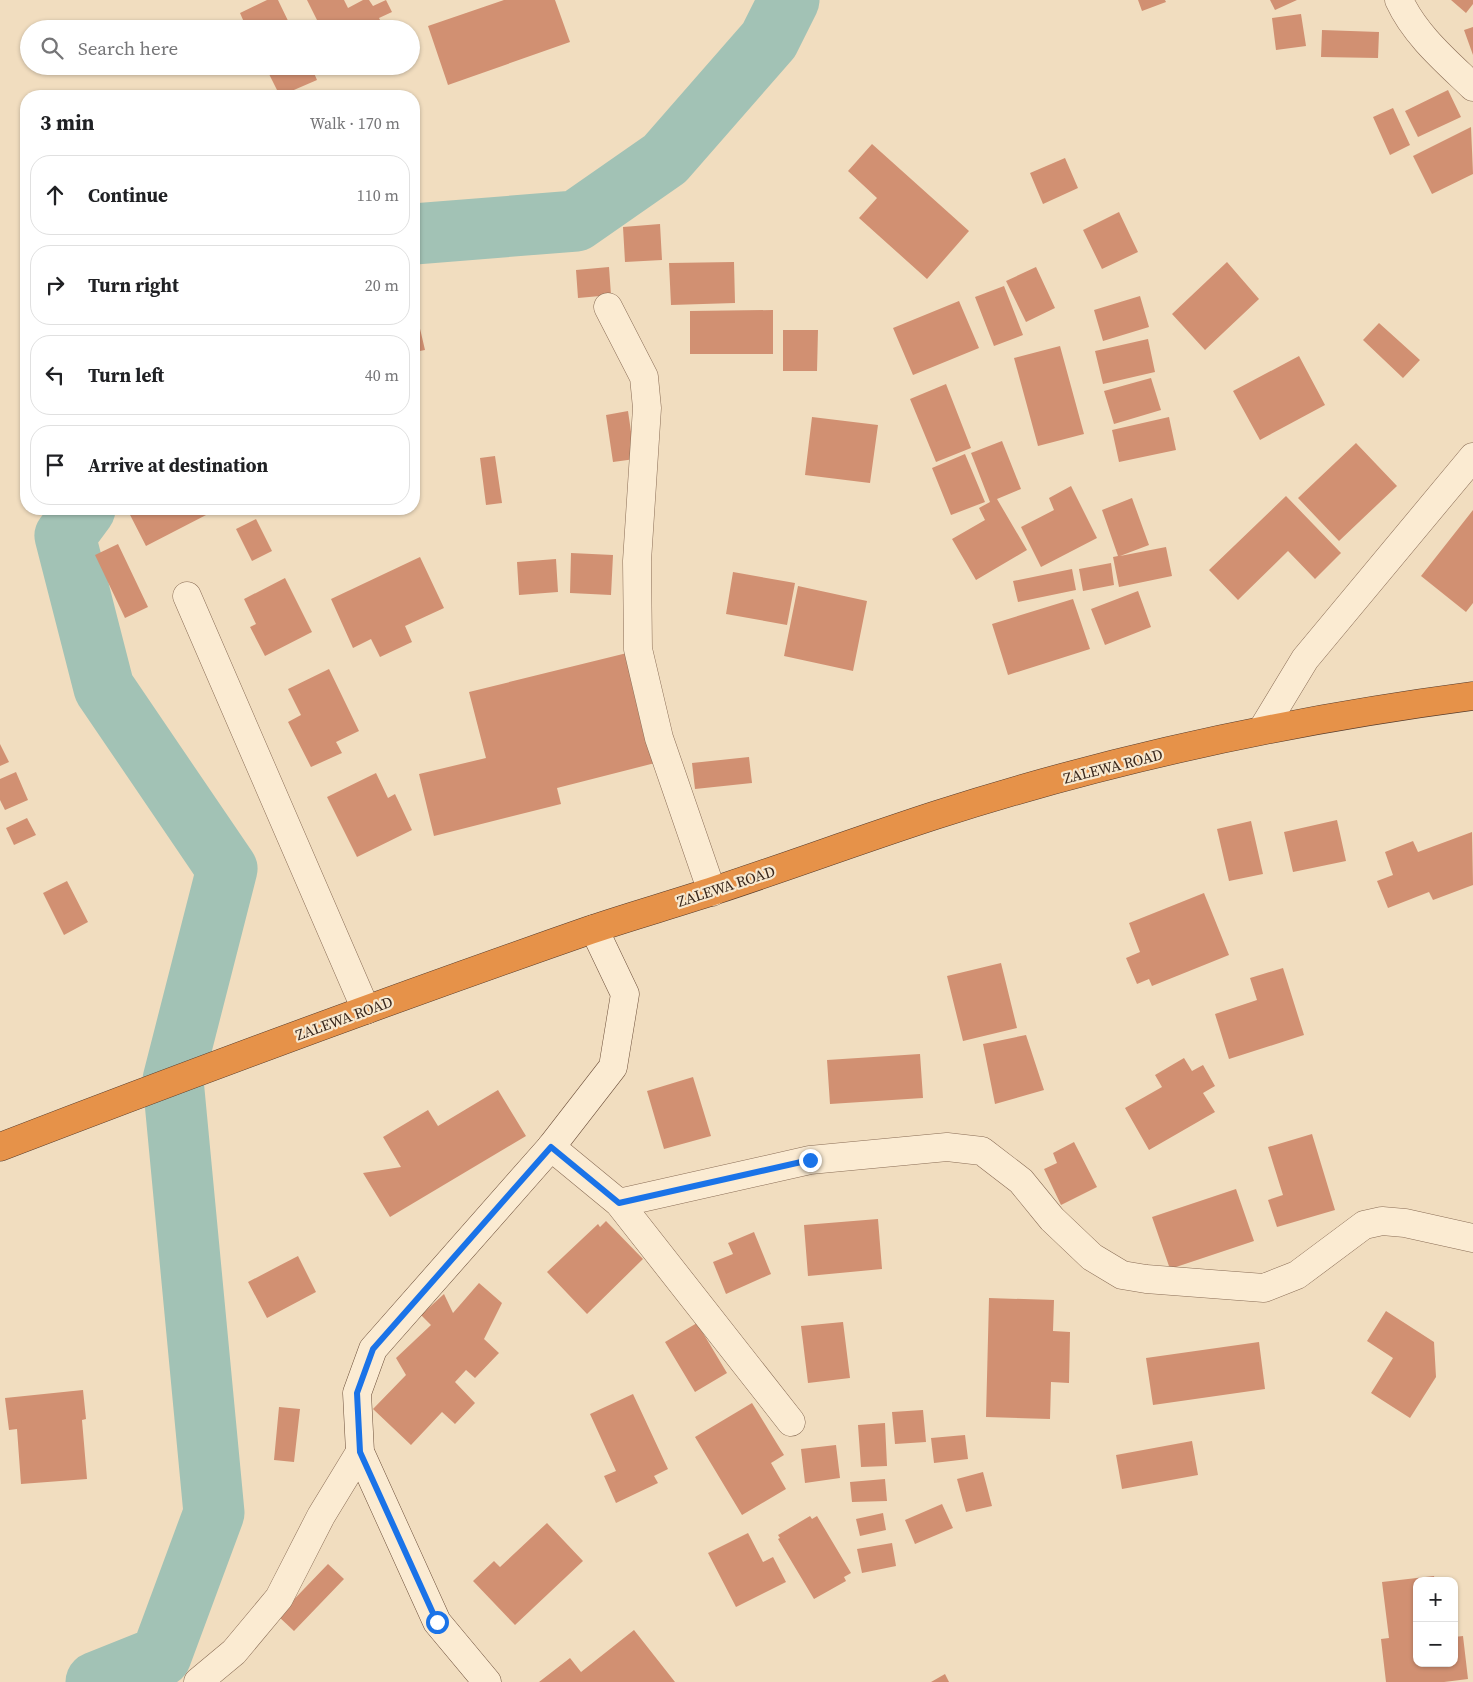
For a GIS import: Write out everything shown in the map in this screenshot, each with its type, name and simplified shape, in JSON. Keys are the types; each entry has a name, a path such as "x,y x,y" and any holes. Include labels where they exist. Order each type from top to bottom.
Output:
{"highway":[{"name":"ZALEWA ROAD","path":"0,1147 173,1080 594,929 712,892 938,814 1102,767 1262,730 1473,696"}],"street":[{"path":"1398,0 1405,13 1433,48 1473,87"},
{"path":"608,307 644,377 647,408 637,561 638,649 659,738 712,892"},
{"path":"1262,730 1305,659 1473,457"},
{"path":"187,596 366,1010"},
{"path":"487,1682 437,1622 360,1452 357,1393 373,1349 551,1147 613,1067 625,994 594,929"},
{"path":"551,1147 619,1203 791,1422"},
{"path":"619,1203 810,1160 947,1148 982,1151 1021,1180 1052,1219 1092,1257 1122,1274 1146,1279 1264,1288 1297,1275 1364,1225 1382,1221 1405,1223 1473,1238"},
{"path":"198,1682 234,1652 280,1598 320,1516 360,1452"}],"building":[{"path":"267,0 278,0 288,20 243,20 240,13"},
{"path":"307,0 344,0 348,8 363,0 369,0 373,6 386,0 392,12 379,18 380,20 317,20"},
{"path":"504,0 555,0 570,42 448,85 428,26"},
{"path":"1138,0 1165,0 1166,2 1142,11"},
{"path":"1270,0 1297,0 1275,10"},
{"path":"1451,0 1473,0 1473,4 1466,13"},
{"path":"1301,14 1306,46 1276,50 1272,18"},
{"path":"1473,27 1473,55 1464,30"},
{"path":"1322,30 1379,32 1378,58 1321,57"},
{"path":"270,75 315,75 317,80 294,90 277,90"},
{"path":"1448,90 1461,117 1418,137 1405,111"},
{"path":"1393,108 1410,145 1390,155 1373,117"},
{"path":"1471,127 1473,174 1432,194 1413,156"},
{"path":"872,144 969,231 927,279 859,218 877,198 848,171"},
{"path":"1065,158 1078,188 1043,204 1030,173"},
{"path":"1119,212 1138,252 1102,269 1083,230"},
{"path":"660,224 662,260 625,262 623,227"},
{"path":"734,262 735,303 671,305 669,263"},
{"path":"1227,262 1259,299 1205,350 1172,314"},
{"path":"609,267 611,295 578,298 576,270"},
{"path":"1036,267 1055,308 1026,322 1006,281"},
{"path":"1004,286 1023,335 994,346 975,297"},
{"path":"1140,296 1149,327 1103,341 1094,310"},
{"path":"959,301 979,348 913,375 893,328"},
{"path":"773,310 773,354 690,354 690,311"},
{"path":"1379,323 1420,360 1403,378 1363,340"},
{"path":"420,329 425,350 420,351"},
{"path":"783,330 818,330 817,371 783,371"},
{"path":"1148,339 1155,372 1103,384 1095,351"},
{"path":"1060,346 1084,434 1038,446 1014,358"},
{"path":"1299,356 1325,405 1260,440 1233,391"},
{"path":"1151,378 1161,410 1114,424 1104,391"},
{"path":"946,384 971,448 936,462 910,399"},
{"path":"628,411 635,459 613,462 606,415"},
{"path":"812,417 878,425 870,483 805,475"},
{"path":"1169,417 1176,450 1119,462 1112,430"},
{"path":"1002,441 1021,489 997,499 1027,550 976,580 952,539 985,520 979,508 990,502 971,453"},
{"path":"1356,443 1397,486 1339,541 1298,498"},
{"path":"965,454 985,502 951,515 932,468"},
{"path":"495,456 502,503 486,505 480,458"},
{"path":"1071,486 1097,538 1041,567 1021,527 1054,510 1049,498"},
{"path":"1286,496 1341,553 1315,579 1288,551 1238,600 1209,570"},
{"path":"1132,498 1149,545 1120,556 1166,547 1172,576 1119,587 1113,557 1118,556 1102,510"},
{"path":"1473,510 1473,603 1466,612 1421,576"},
{"path":"130,515 206,515 146,546"},
{"path":"256,519 272,551 252,561 236,529"},
{"path":"118,544 148,607 125,618 95,555"},
{"path":"571,553 613,555 611,595 570,593"},
{"path":"420,557 444,608 405,626 412,642 380,657 371,639 353,648 331,599"},
{"path":"556,559 558,592 519,595 517,562"},
{"path":"1111,563 1114,585 1083,591 1079,569"},
{"path":"1072,569 1076,590 1018,602 1013,581"},
{"path":"733,572 795,583 787,625 726,614"},
{"path":"285,578 312,632 265,656 250,627 256,624 244,599"},
{"path":"798,586 867,601 853,671 784,656"},
{"path":"1138,591 1151,627 1105,645 1091,609"},
{"path":"1073,599 1090,649 1008,675 992,624"},
{"path":"627,653 655,763 557,788 561,804 434,836 419,774 486,758 469,692"},
{"path":"329,669 359,731 336,742 342,753 311,767 288,722 301,715 288,689"},
{"path":"0,744 9,762 0,766"},
{"path":"749,757 752,783 695,789 692,763"},
{"path":"16,772 28,800 5,810 0,800 0,779"},
{"path":"376,773 388,798 395,794 412,830 357,857 327,797"},
{"path":"27,818 36,835 14,845 6,828"},
{"path":"1337,820 1346,861 1293,872 1284,832"},
{"path":"1251,821 1263,874 1229,881 1217,829"},
{"path":"1472,832 1473,885 1433,900 1429,892 1388,908 1377,881 1393,875 1385,852 1413,841 1418,852"},
{"path":"67,881 88,922 64,935 43,893"},
{"path":"1204,893 1229,955 1152,986 1149,979 1137,984 1126,958 1140,952 1129,923"},
{"path":"1001,963 1017,1028 963,1041 947,976"},
{"path":"1283,968 1304,1035 1229,1059 1215,1014 1257,1000 1250,978"},
{"path":"1026,1035 1044,1090 995,1104 983,1044"},
{"path":"920,1054 923,1098 830,1104 827,1060"},
{"path":"1184,1058 1192,1071 1203,1065 1215,1086 1203,1093 1215,1112 1149,1150 1125,1108 1162,1087 1155,1075"},
{"path":"693,1077 711,1136 664,1149 647,1091"},
{"path":"498,1090 526,1136 390,1217 363,1173 401,1167 383,1137 428,1110 438,1126"},
{"path":"1312,1134 1335,1210 1277,1227 1268,1200 1283,1195 1268,1147"},
{"path":"1074,1142 1097,1187 1061,1205 1044,1169 1057,1163 1053,1153"},
{"path":"1236,1189 1254,1241 1170,1269 1152,1217"},
{"path":"878,1219 882,1269 808,1276 804,1225"},
{"path":"606,1221 643,1259 587,1314 547,1272 598,1224 600,1227"},
{"path":"754,1232 771,1274 726,1294 713,1262 733,1254 728,1243"},
{"path":"298,1256 316,1292 267,1318 248,1282"},
{"path":"479,1283 502,1303 484,1339 499,1353 475,1378 466,1370 455,1382 475,1403 455,1424 442,1412 411,1445 373,1409 406,1375 396,1358 431,1325 421,1315 444,1294 453,1313"},
{"path":"989,1298 1054,1300 1053,1331 1070,1332 1069,1383 1051,1382 1050,1419 986,1417"},
{"path":"1386,1311 1434,1342 1436,1377 1410,1418 1371,1393 1393,1358 1367,1341"},
{"path":"843,1322 850,1378 808,1383 801,1326"},
{"path":"697,1323 727,1373 695,1392 665,1342"},
{"path":"1259,1342 1265,1389 1153,1405 1146,1358"},
{"path":"83,1390 86,1419 82,1420 87,1479 21,1484 17,1429 9,1430 5,1398"},
{"path":"633,1394 668,1469 654,1476 658,1483 616,1503 604,1476 616,1471 590,1414"},
{"path":"752,1403 784,1455 771,1463 786,1489 742,1515 695,1437"},
{"path":"279,1407 300,1409 294,1462 274,1460"},
{"path":"923,1410 926,1442 895,1444 892,1412"},
{"path":"885,1423 887,1466 861,1467 858,1425"},
{"path":"965,1435 968,1459 934,1463 931,1438"},
{"path":"1192,1441 1198,1475 1122,1489 1116,1455"},
{"path":"836,1445 840,1478 805,1483 801,1449"},
{"path":"983,1472 992,1506 966,1512 957,1479"},
{"path":"885,1479 887,1501 852,1502 850,1482"},
{"path":"942,1504 953,1528 915,1544 905,1520"},
{"path":"883,1513 886,1530 860,1536 856,1519"},
{"path":"810,1516 812,1519 817,1516 851,1573 844,1577 846,1581 814,1599 778,1539 780,1538 778,1535"},
{"path":"547,1523 583,1561 515,1625 473,1581 494,1561 500,1567"},
{"path":"748,1533 763,1562 773,1557 786,1582 736,1607 708,1553"},
{"path":"892,1543 896,1566 862,1573 857,1549"},
{"path":"328,1564 344,1579 294,1631 278,1616"},
{"path":"1413,1578 1413,1667 1458,1667 1458,1637 1463,1636 1468,1679 1444,1682 1386,1682 1381,1639 1389,1638 1382,1582"},
{"path":"634,1630 675,1682 539,1682 570,1658 581,1672"},
{"path":"945,1674 949,1682 931,1682"}],"waterway":[{"path":"420,234 576,221 665,159 769,40 789,0"},
{"path":"81,515 65,536 104,688 227,869 173,1080 214,1513 161,1656 96,1682"}],"route":[{"path":"437,1622 360,1452 357,1393 373,1349 551,1147 619,1203 810,1160"}]}
